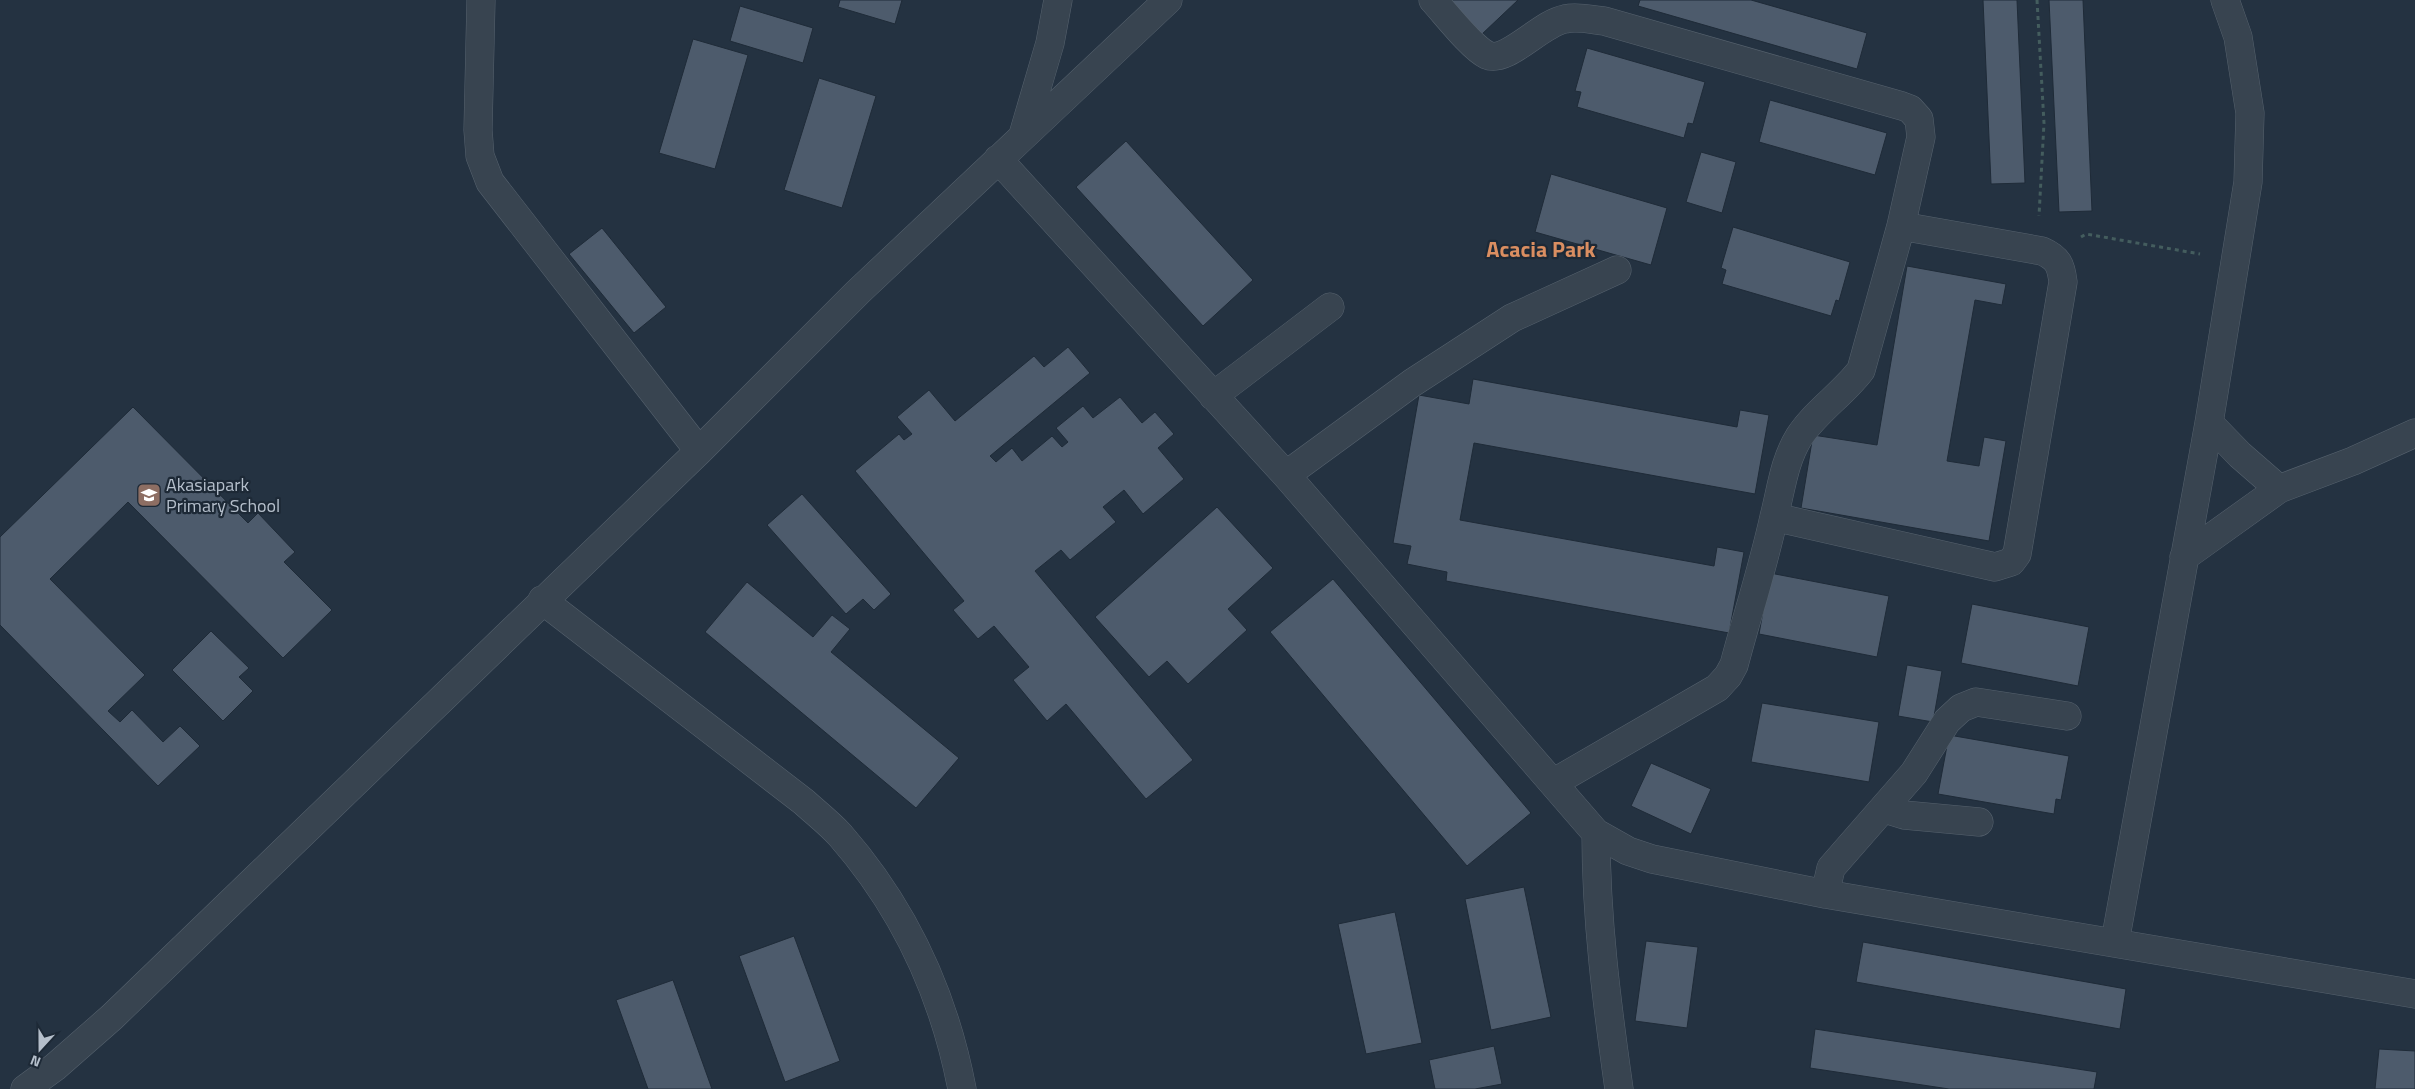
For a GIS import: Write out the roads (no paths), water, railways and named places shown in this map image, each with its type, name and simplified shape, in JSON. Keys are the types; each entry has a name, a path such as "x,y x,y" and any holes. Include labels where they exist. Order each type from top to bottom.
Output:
{"street":[{"path":"482,0 478,130 480,156 490,182 698,451"},
{"path":"1023,136 1050,43 1058,0"},
{"path":"25,1089 55,1067 112,1017 698,451 858,292 1168,0"},
{"path":"1433,0 1481,51 1495,57 1506,55 1543,28 1566,19 1604,21 1910,109 1919,119 1921,137 1901,226 1861,370 1854,380 1823,407 1799,437 1785,468 1774,518 1734,665 1728,676 1717,688 1553,783"},
{"path":"1543,28 1562,0"},
{"path":"2115,942 2209,423 2248,182 2250,113 2238,37 2225,0"},
{"path":"998,159 1286,475 1596,833 1628,851 1652,859 1825,894 2415,994"},
{"path":"1774,518 1995,567 2011,562 2017,554 2063,282 2061,265 2054,256 2042,251 1901,226"},
{"path":"1286,475 1412,383 1512,318 1617,270"},
{"path":"1213,396 1330,308"},
{"path":"2209,423 2240,455 2279,489"},
{"path":"2184,557 2279,489 2353,461 2415,433"},
{"path":"542,600 804,802 840,835 904,925 933,984 954,1045 962,1089"},
{"path":"1825,894 1831,868 1914,774 1947,722 1961,708 1976,702 2067,716"},
{"path":"1885,809 1904,816 1979,822"},
{"path":"1596,833 1596,890 1602,959 1619,1089"}],"place":[{"name":"Akasiapark Primary School","path":"149,495"}],"district":[{"name":"Acacia Park","path":"1541,249"}]}
